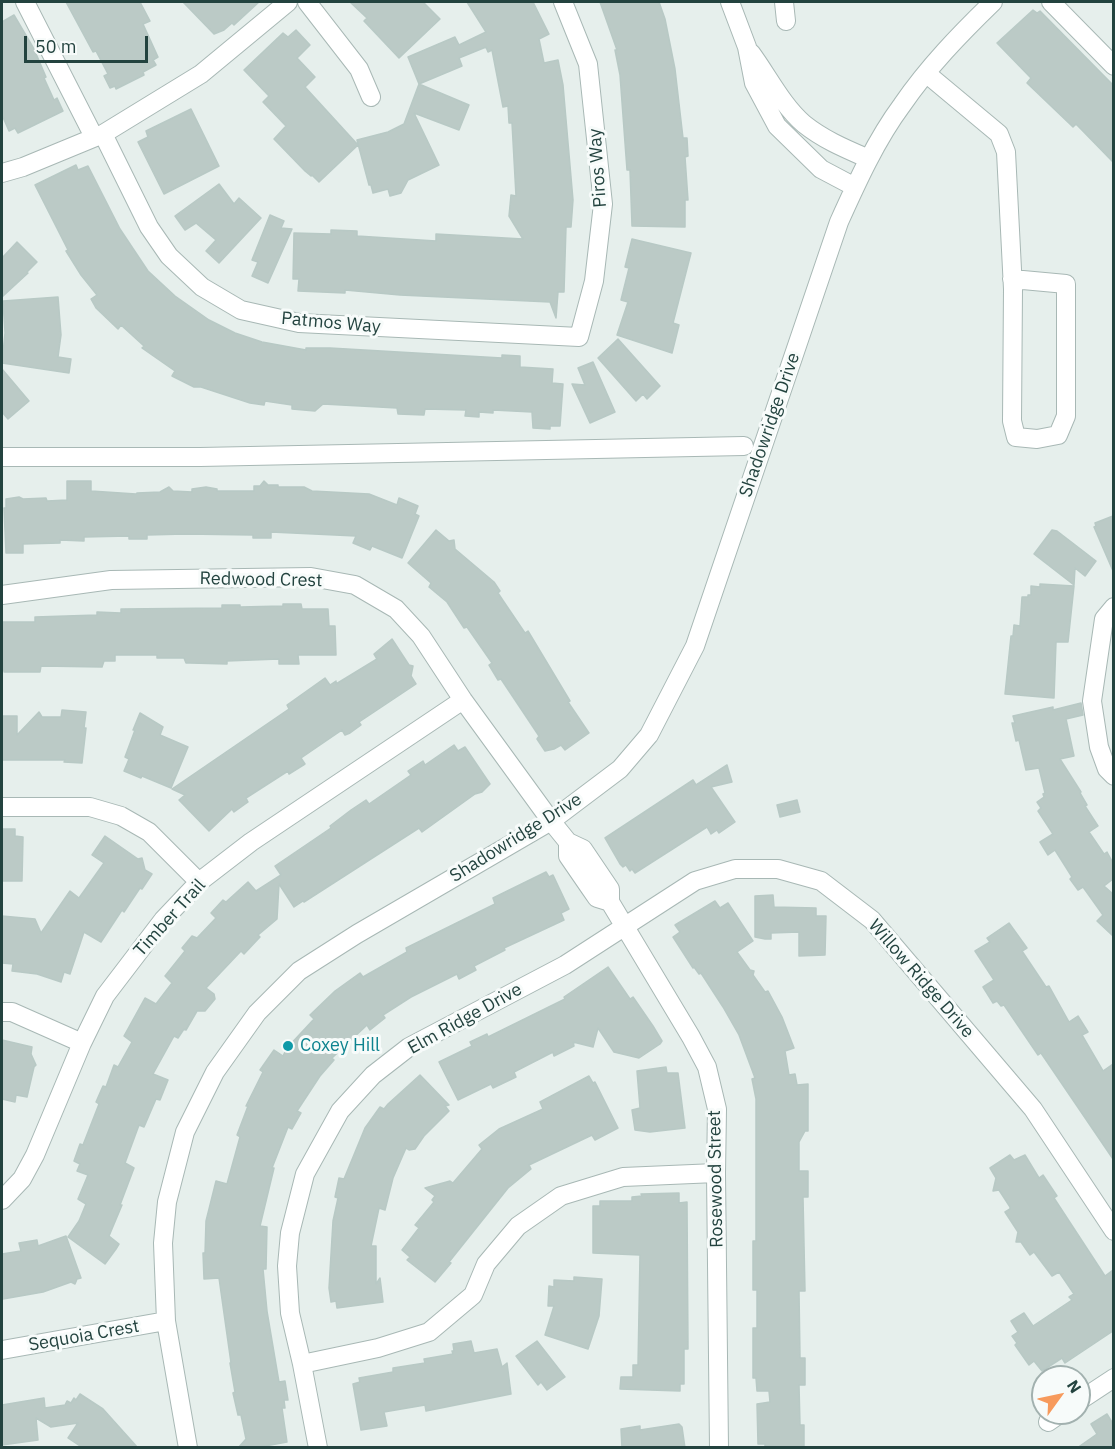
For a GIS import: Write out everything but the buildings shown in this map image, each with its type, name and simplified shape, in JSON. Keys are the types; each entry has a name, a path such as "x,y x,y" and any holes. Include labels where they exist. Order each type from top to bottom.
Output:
{"street":[{"name":"Patmos Way","path":"25,2 148,227 169,256 202,287 241,310 299,323 579,338"},
{"path":"2,173 23,167 99,135 201,74 288,2"},
{"path":"307,2 359,69 371,97"},
{"name":"Piros Way","path":"563,2 588,64 603,204 594,281 579,338"},
{"path":"730,2 747,47 754,83 777,126 821,169 855,187"},
{"path":"783,2 786,21"},
{"name":"Shadowridge Drive","path":"188,1448 166,1322 163,1243 167,1202 184,1132 215,1072 257,1013 293,977 357,934 551,821 620,769 650,735 695,646 839,222 855,187 902,105 957,37 993,2"},
{"path":"1051,2 1113,66"},
{"path":"747,47 791,110 803,123 833,144 869,159"},
{"path":"927,74 999,134 1006,152 1012,279 1012,421 1016,437 1037,439 1058,435 1066,416 1066,284 1012,279"},
{"path":"777,126 791,110"},
{"path":"2,457 200,457 744,446"},
{"name":"Redwood Crest","path":"2,595 111,580 311,577 355,585 396,609 421,636 463,700 551,821"},
{"path":"1113,607 1104,619 1092,701 1099,747 1107,769 1113,776"},
{"name":"Timber Trail","path":"2,1200 22,1179 35,1155 82,1043 105,996 163,920 199,882 251,842 463,700"},
{"path":"2,807 90,807 121,816 149,832 199,882"},
{"name":"Rosewood Street","path":"551,821 568,842 568,856 597,898 610,902 707,1067 717,1109 719,1448"},
{"name":"Willow Ridge Drive","path":"624,926 695,881 735,869 778,869 821,881 872,920 1033,1109 1113,1231"},
{"name":"Elm Ridge Drive","path":"318,1448 290,1313 287,1266 290,1233 305,1174 340,1111 373,1075 410,1047 565,965 624,926"},
{"path":"2,1012 12,1012 82,1043"},
{"path":"302,1364 378,1348 429,1332 472,1295 486,1264 518,1226 561,1196 623,1177 716,1173"},
{"name":"Sequoia Crest","path":"2,1350 166,1322"},
{"path":"1091,1393 1113,1378"}],"place":[{"name":"Coxey Hill","path":"288,1046"}]}
